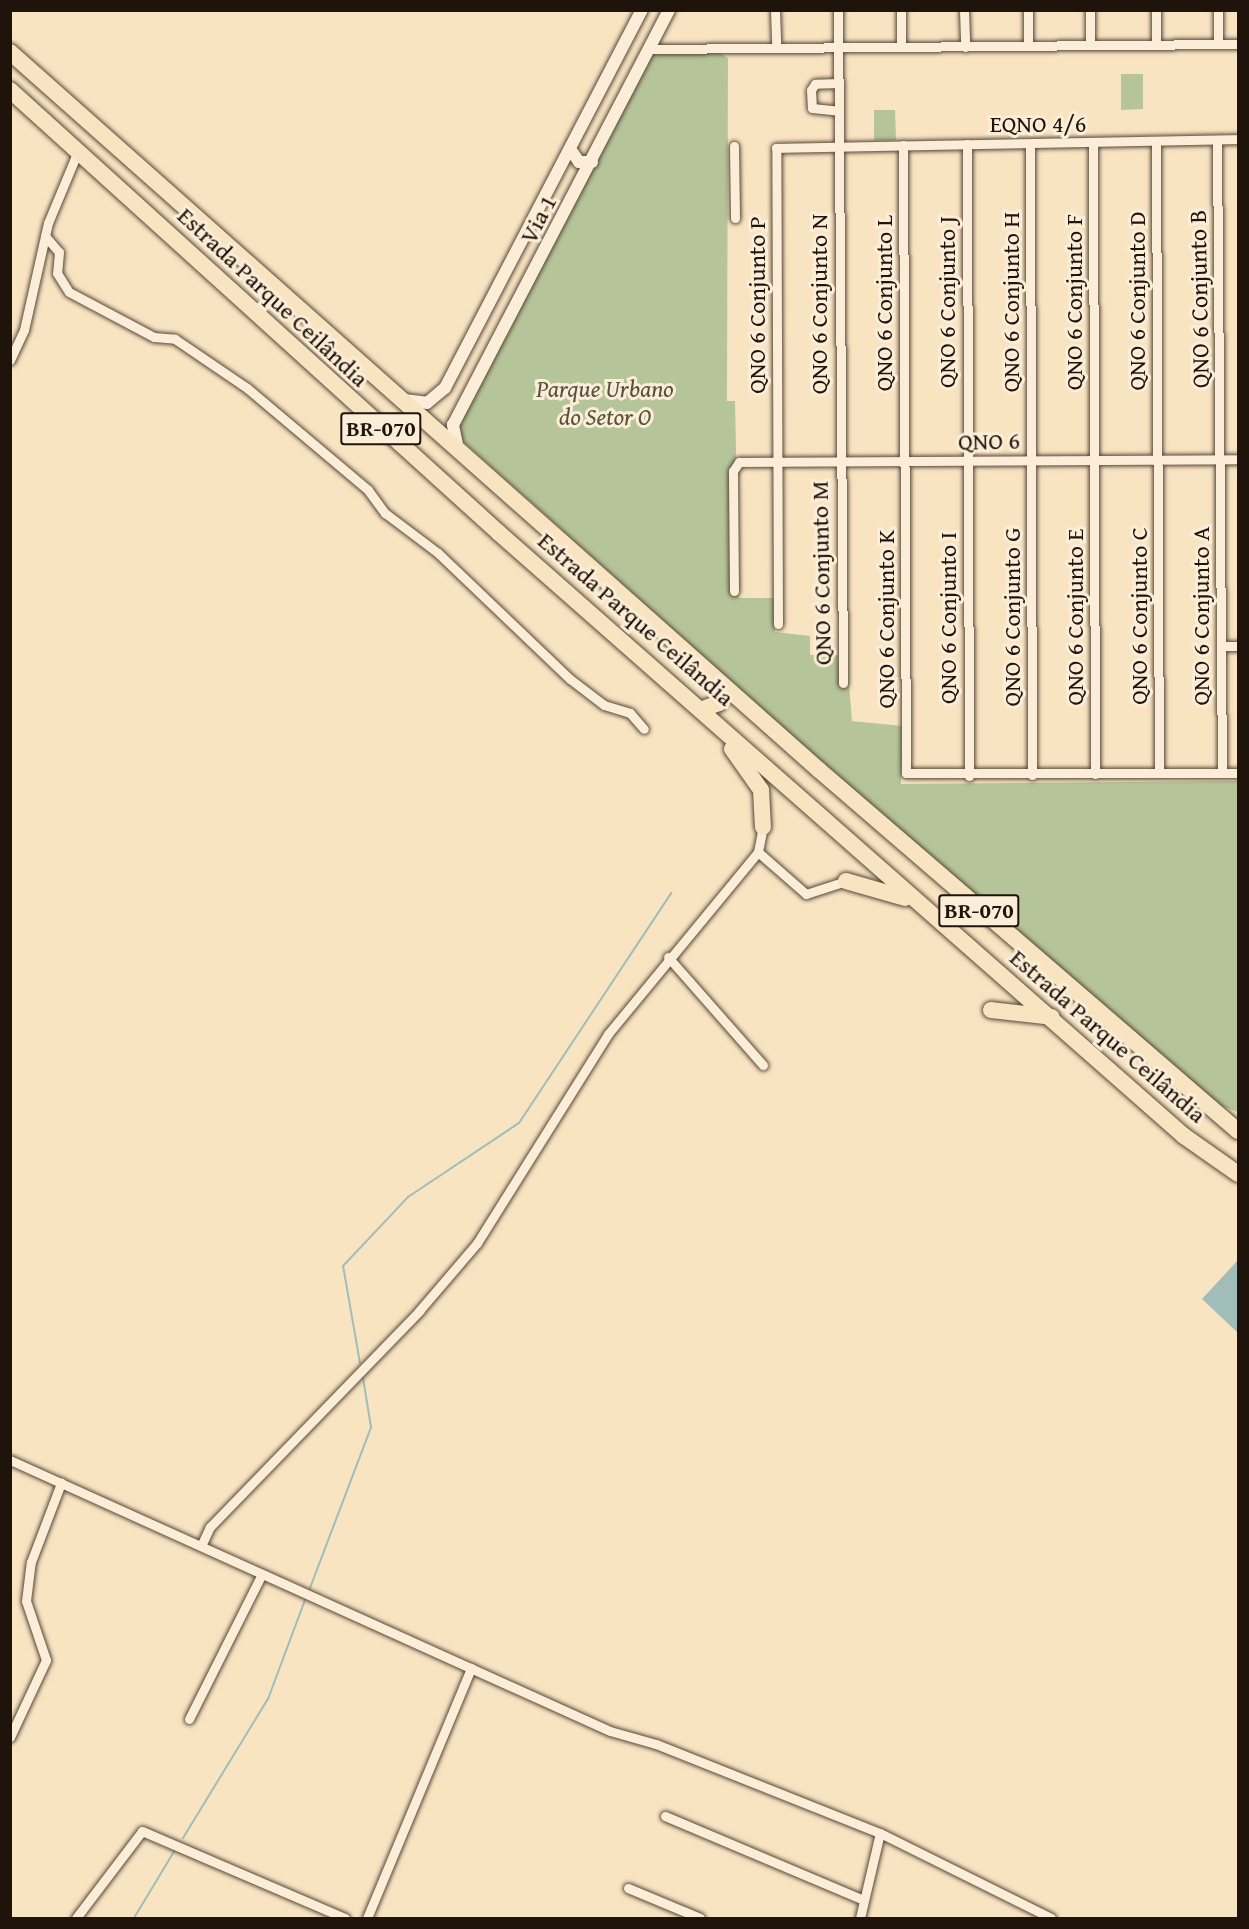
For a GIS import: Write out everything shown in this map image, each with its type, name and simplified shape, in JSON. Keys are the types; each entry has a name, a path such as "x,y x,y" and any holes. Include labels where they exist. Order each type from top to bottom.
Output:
{"highway":[{"name":"Estrada Parque Ceilândia","path":"10,52 723,686 1236,1128"},
{"name":"Estrada Parque Ceilândia","path":"10,90 339,392 661,671 1184,1137 1239,1174"},
{"path":"78,151 85,134 103,135"},
{"path":"661,671 670,688 753,773 765,807 763,827"},
{"path":"703,709 720,703 723,686"},
{"path":"846,881 896,891 941,922"},
{"path":"991,1010 1052,1017"}],"main road":[{"name":"Via 1","path":"403,400 427,403 445,388 642,10"},
{"name":"Via 1","path":"458,449 453,425 592,162 669,10"},
{"path":"570,149 579,162 592,162"}],"street":[{"path":"776,10 776,47"},
{"path":"838,10 838,146"},
{"path":"901,10 901,46"},
{"path":"964,10 965,47"},
{"path":"1028,10 1028,46"},
{"path":"1090,10 1090,45"},
{"path":"1156,10 1156,45"},
{"path":"1218,10 1218,44"},
{"path":"649,49 1239,44"},
{"path":"839,83 815,84 811,90 812,108 839,111"},
{"name":"EQNO 4/6","path":"776,148 1156,143 1239,139"},
{"name":"QNO 6 Conjunto B","path":"1217,140 1220,459"},
{"name":"QNO 6 Conjunto F","path":"1093,143 1094,460"},
{"name":"QNO 6 Conjunto D","path":"1156,143 1157,459"},
{"name":"QNO 6 Conjunto J","path":"967,144 967,460"},
{"name":"QNO 6 Conjunto H","path":"1030,144 1031,460"},
{"name":"QNO 6 Conjunto L","path":"903,145 904,462"},
{"path":"734,146 735,218"},
{"name":"QNO 6 Conjunto N","path":"838,146 839,462"},
{"name":"QNO 6 Conjunto P","path":"776,148 778,624"},
{"path":"10,360 24,330 45,236 78,151"},
{"path":"45,236 58,252 57,273 69,292 154,337 175,339 247,388 368,490 385,513 438,553 570,679 604,705 630,713 644,729"},
{"name":"QNO 6 Conjunto C","path":"1157,459 1159,773"},
{"name":"QNO 6 Conjunto A","path":"1220,459 1222,773"},
{"name":"QNO 6","path":"734,591 733,471 739,462 1239,459"},
{"name":"QNO 6 Conjunto I","path":"967,460 969,776"},
{"name":"QNO 6 Conjunto G","path":"1031,460 1032,775"},
{"name":"QNO 6 Conjunto E","path":"1094,460 1095,774"},
{"name":"QNO 6 Conjunto M","path":"839,462 843,683"},
{"name":"QNO 6 Conjunto K","path":"904,462 908,775 969,776"},
{"path":"1221,646 1239,646"},
{"path":"969,776 1239,773"},
{"path":"201,1546 210,1527 420,1311 477,1243 608,1034 668,957 758,852 763,827"},
{"path":"758,852 806,894 846,881"},
{"path":"668,957 763,1065"},
{"path":"10,1460 610,1731 656,1743 880,1833 1050,1918"},
{"path":"10,1737 46,1660 26,1601 31,1562 61,1483"},
{"path":"189,1719 262,1574"},
{"path":"368,1918 471,1668"},
{"path":"665,1816 864,1900"},
{"path":"76,1918 142,1831 345,1918"},
{"path":"860,1918 880,1833"},
{"path":"628,1888 700,1918"}],"green space":[{"name":"Parque Urbano do Setor O","path":"720,53 728,58 727,401 735,401 739,598 774,598 775,632 810,636 810,655 838,655 839,683 849,683 852,721 902,726 901,784 1238,781 1238,1112 1221,1106 868,803 458,437 457,425 652,54"},
{"path":"1121,74 1143,74 1143,109 1121,110"},
{"path":"874,110 895,110 896,140 874,140"}],"water":[{"path":"1238,1260 1238,1333 1202,1299"}],"waterway":[{"path":"360,1363 343,1266 408,1197 519,1123 671,893"},
{"path":"310,1588 371,1427 363,1378"},
{"path":"183,1838 268,1699 305,1600"},
{"path":"134,1918 175,1850"}]}
